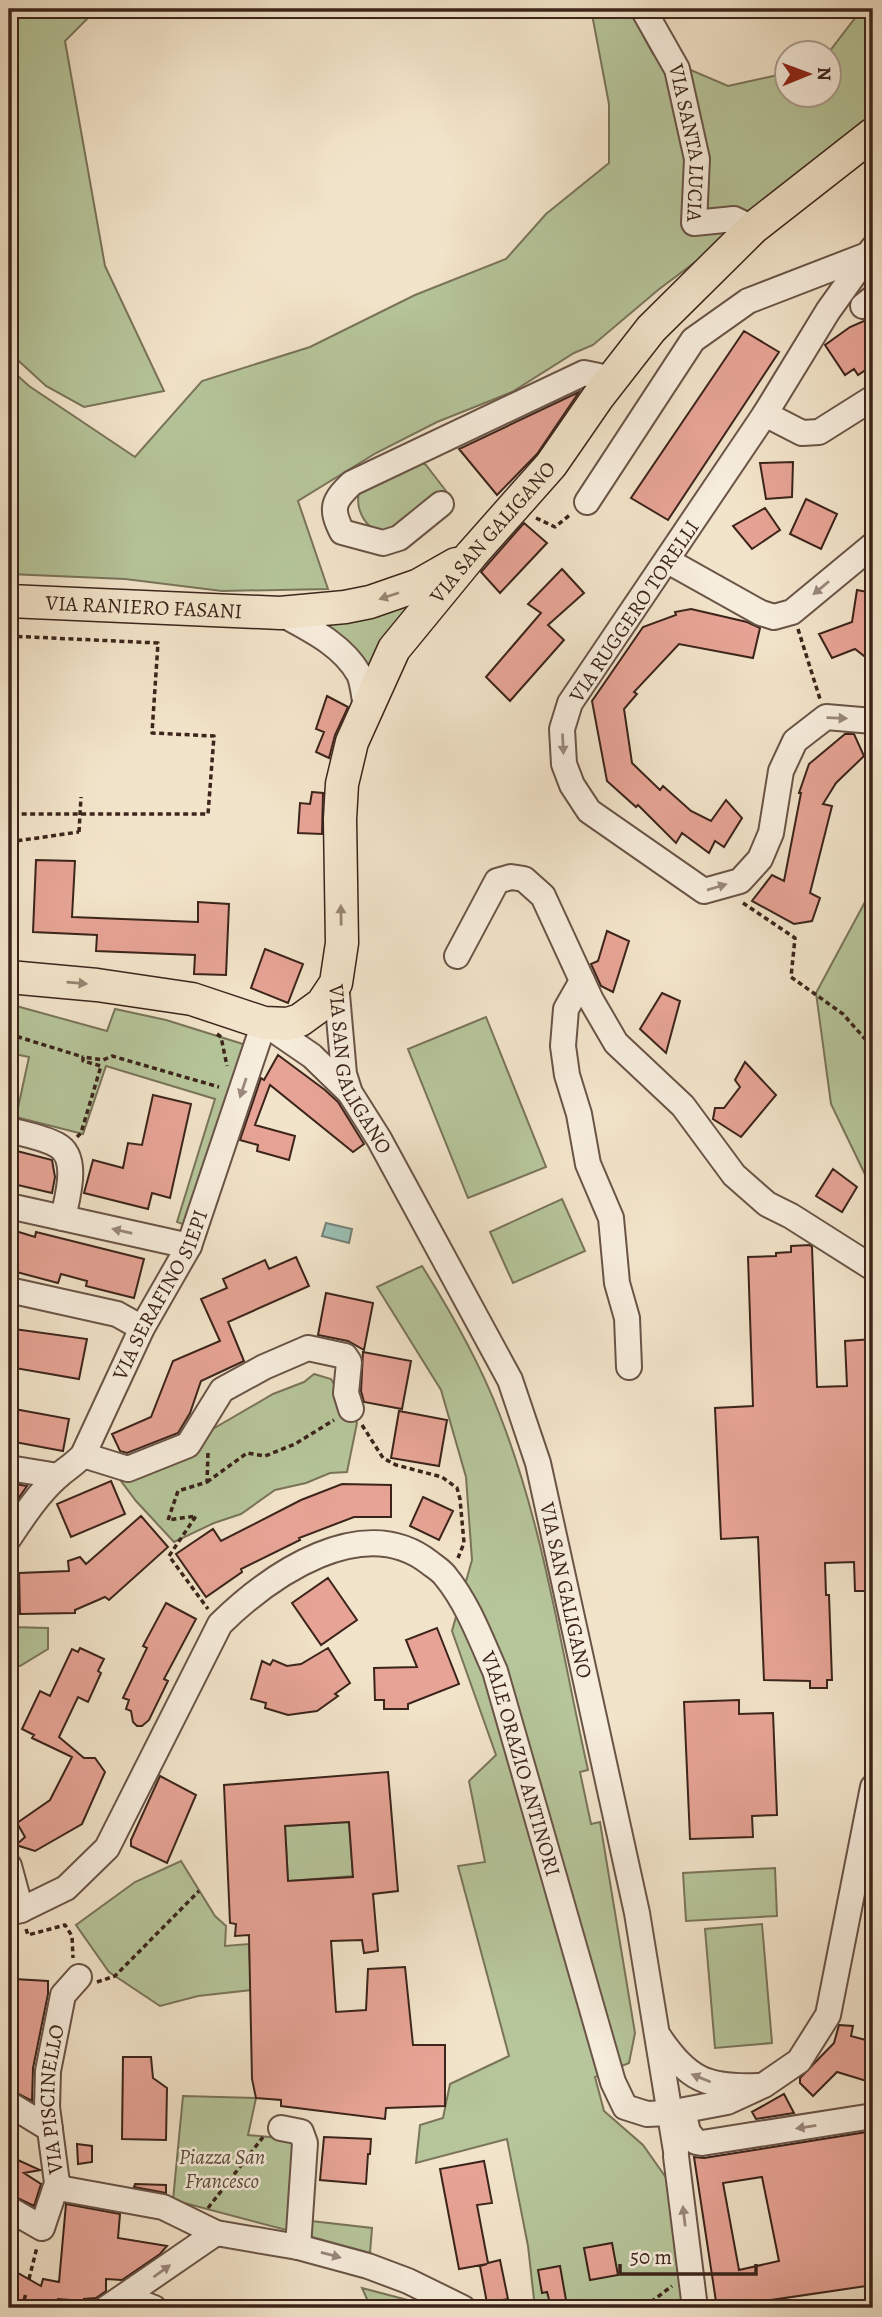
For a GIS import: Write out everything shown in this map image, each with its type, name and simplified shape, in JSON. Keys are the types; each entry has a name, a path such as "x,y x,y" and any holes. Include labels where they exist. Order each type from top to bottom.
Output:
{"main road":[{"name":"VIA SAN GALIGANO","path":"336,983 342,943 342,783 352,742 394,649 472,554 551,465 651,329 753,228 873,134"},
{"name":"VIA RANIERO FASANI","path":"14,602 280,613 345,607 419,585 472,554"},
{"path":"9,977 97,985 192,999 264,1023 288,1024 300,1020 322,1004 336,983"}],"street":[{"name":"VIA SANTA LUCIA","path":"643,9 677,69 697,159 694,223 734,219 753,228"},
{"path":"587,502 693,340 748,301 870,251"},
{"name":"VIA RUGGERO TORELLI","path":"720,887 704,891 589,811 572,785 564,764 562,729 570,704 668,561 765,414 828,311 870,251"},
{"path":"441,504 399,538 383,543 342,532 334,516 337,498 352,483 584,373 613,379"},
{"path":"765,414 802,433 819,432 873,398"},
{"path":"668,561 761,613 774,617 792,612 873,545"},
{"name":"VIA RANIERO FASANI","path":"280,613 316,632 340,650 360,676 366,707"},
{"path":"720,887 740,881 760,859 771,833 781,771 794,741 826,718 873,721"},
{"path":"457,956 497,881 511,877 524,879 543,897 582,981 616,1043 682,1106 734,1175 767,1204 791,1216 873,1268"},
{"path":"582,981 566,1009 563,1046 567,1075 579,1114 589,1164 611,1217 617,1283 627,1318 629,1367"},
{"name":"VIA SAN GALIGANO","path":"336,983 344,1074 350,1093 379,1139 510,1380 526,1423 561,1562 637,1913 656,2034 676,2112"},
{"path":"264,1023 312,1056 350,1093"},
{"name":"VIA SERAFINO SIEPI","path":"9,1538 28,1510 58,1476 83,1455 142,1328 189,1246 264,1023"},
{"path":"9,1130 59,1145 61,1148 72,1170 63,1218"},
{"path":"9,1206 189,1246"},
{"path":"9,1290 117,1314 142,1328"},
{"path":"83,1455 128,1469 188,1445 222,1390 264,1367 308,1348 345,1356 349,1362 346,1393 352,1409"},
{"path":"9,1468 58,1476"},
{"name":"VIALE ORAZIO ANTINORI","path":"15,1912 66,1888 107,1849 220,1625 242,1603 274,1579 310,1558 358,1543 390,1543 416,1552 446,1575 495,1671 613,2082 625,2107 647,2115 727,2102 764,2085 799,2061 828,2015 873,1787"},
{"path":"9,1866 15,1912"},
{"name":"VIA PISCINELLO","path":"41,2228 57,2183 47,2107 48,2071 58,2019 63,1995 89,1980"},
{"path":"656,2034 673,2057 691,2074 730,2087 764,2085"},
{"path":"9,2104 50,2129"},
{"path":"676,2112 696,2142 702,2143 873,2116"},
{"path":"676,2112 676,2154 695,2308"},
{"path":"281,2128 301,2132 305,2143 298,2246"},
{"path":"57,2183 64,2189 163,2207 206,2228 298,2246 368,2266 408,2281 464,2308"},
{"path":"9,2209 41,2228"},
{"path":"117,2303 206,2228"},
{"path":"117,2303 154,2308"}],"path":[{"path":"525,514 555,527"},
{"path":"792,612 826,718"},
{"path":"9,636 158,643 152,733 214,736 208,814 9,814"},
{"path":"9,842 79,832 81,797"},
{"path":"720,887 795,938 791,977 843,1014 873,1048"},
{"path":"9,1034 83,1057 103,1060 112,1056 220,1088 227,1065 220,1037 213,1029"},
{"path":"61,1148 82,1133 101,1066 83,1061 83,1057"},
{"path":"208,1609 169,1556 196,1516 168,1520 178,1491 207,1482 247,1453 264,1456 295,1444 352,1409 383,1458 396,1465 442,1477 457,1488 464,1543 457,1560 446,1575"},
{"path":"207,1482 208,1412"},
{"path":"89,1980 115,1976 200,1891"},
{"path":"28,1935 65,1925 72,1936"},
{"path":"206,2228 262,2138 281,2128"},
{"path":"29,2279 41,2228"},
{"path":"22,2308 26,2293"}],"green space":[{"path":"9,9 97,9 65,41 105,266 164,391 84,407 46,386 9,352"},
{"path":"591,9 629,9 653,54 728,86 774,76 774,108 844,108 844,38 840,38 862,9 873,9 873,120 772,204 658,290 593,345 574,353 512,392 437,422 376,453 298,501 328,589 222,591 125,579 9,574 9,368 29,386 135,457 202,381 310,347 415,295 506,259 546,214 609,163 609,104"},
{"path":"415,459 426,465 446,491 396,535 373,529 360,510 360,488"},
{"path":"410,605 370,667 345,643 310,622 376,616"},
{"path":"873,891 873,1191 831,1104 816,993"},
{"path":"9,1004 107,1031 115,1009 166,1020 246,1045 188,1226 177,1222 215,1099 106,1066 83,1134 16,1117 29,1057 9,1053"},
{"path":"486,1017 546,1167 468,1198 408,1049"},
{"path":"562,1199 585,1251 513,1283 490,1232"},
{"path":"422,1266 483,1375 515,1456 540,1544 588,1770 580,1772 591,1824 600,1822 635,2033 629,2063 595,2077 604,2111 643,2145 667,2179 683,2308 535,2308 528,2246 507,2139 416,2163 420,2125 443,2118 450,2084 509,2056 458,1866 485,1862 469,1781 496,1755 452,1631 472,1560 466,1477 441,1390 377,1287"},
{"path":"314,1374 331,1379 357,1423 347,1472 330,1473 306,1483 275,1490 241,1514 214,1523 174,1542 121,1481 155,1470 211,1430 273,1394 304,1382"},
{"path":"11,1627 48,1628 48,1649 20,1666 10,1666"},
{"path":"349,1822 353,1876 288,1881 285,1826"},
{"path":"181,1861 215,1916 226,1926 225,1946 249,1944 251,1990 198,1996 160,2006 109,1972 76,1925 135,1882"},
{"path":"775,1868 777,1916 686,1921 683,1873"},
{"path":"762,1924 772,2043 715,2048 705,1929"},
{"name":"Piazza San Francesco","path":"183,2096 256,2098 248,2135 299,2140 294,2232 173,2200"},
{"path":"311,2221 372,2228 370,2253 308,2236"},
{"path":"362,2288 438,2308 371,2308"}],"water":[{"path":"326,1223 352,1229 349,1243 322,1236"}],"building":[{"path":"873,317 873,365 858,375 854,369 845,375 825,345 850,327"},
{"path":"744,331 779,352 668,520 631,498"},
{"path":"579,392 537,454 497,495 459,449"},
{"path":"793,462 792,497 766,499 760,463"},
{"path":"806,499 837,514 821,549 790,534"},
{"path":"765,508 780,530 752,549 733,526"},
{"path":"524,523 547,543 500,593 481,572"},
{"path":"562,569 584,593 548,625 564,640 510,701 486,677 541,613 528,604"},
{"path":"857,590 873,593 873,663 855,649 832,658 819,634 852,622"},
{"path":"691,609 747,622 760,628 753,658 679,644 634,692 637,694 624,709 632,763 660,790 663,786 691,811 711,821 726,800 742,818 724,847 715,841 709,853 682,833 676,843 638,805 636,807 607,781 592,701 643,627 676,615 675,612"},
{"path":"327,696 348,707 335,735 329,758 316,752 324,732 316,729"},
{"path":"845,734 854,734 864,756 836,783 823,804 832,806 810,893 820,898 812,921 794,924 752,901 772,875 784,881 799,793 809,764"},
{"path":"312,792 323,793 322,834 298,833 300,803 310,804"},
{"path":"36,860 75,861 72,917 198,922 198,902 229,904 226,975 194,974 195,955 96,951 97,935 33,932"},
{"path":"607,931 629,941 613,992 601,986 591,964 598,961"},
{"path":"265,949 303,964 288,1003 251,988"},
{"path":"662,993 680,1001 666,1053 640,1029"},
{"path":"278,1055 338,1102 364,1144 353,1152 270,1085 255,1125 295,1136 289,1160 257,1151 258,1145 240,1140 261,1078 264,1080"},
{"path":"745,1062 776,1095 741,1137 713,1119 715,1108 724,1108 740,1087 735,1080"},
{"path":"153,1095 191,1104 170,1198 152,1193 148,1209 84,1193 93,1160 123,1168 128,1143 142,1145"},
{"path":"9,1149 52,1160 55,1177 52,1193 9,1183"},
{"path":"833,1169 857,1187 842,1212 816,1196"},
{"path":"9,1229 35,1237 36,1232 144,1259 134,1298 86,1286 87,1281 61,1274 58,1283 9,1270"},
{"path":"810,1245 817,1387 847,1386 845,1341 873,1339 873,1591 855,1591 854,1562 825,1563 832,1680 827,1680 827,1688 810,1688 810,1681 764,1680 758,1537 721,1539 715,1408 753,1406 748,1257 776,1256 776,1253 791,1252 791,1246"},
{"path":"296,1257 309,1286 228,1322 244,1361 201,1381 190,1413 178,1433 127,1453 120,1451 112,1434 151,1417 173,1361 220,1341 201,1299 227,1288 223,1279 265,1260 269,1269"},
{"path":"326,1293 373,1303 364,1350 348,1341 318,1335"},
{"path":"14,1329 87,1339 79,1379 9,1367 9,1349"},
{"path":"363,1352 411,1361 402,1409 364,1402 361,1391"},
{"path":"9,1408 69,1419 63,1451 9,1441"},
{"path":"399,1411 447,1420 439,1466 391,1458"},
{"path":"111,1481 125,1514 71,1537 57,1504"},
{"path":"9,1483 27,1486 9,1512"},
{"path":"342,1484 391,1485 391,1517 354,1517 299,1538 300,1540 241,1569 242,1572 206,1597 176,1554 213,1529 221,1541 301,1500"},
{"path":"423,1497 453,1511 439,1540 410,1526"},
{"path":"141,1516 168,1547 109,1600 105,1597 75,1610 75,1613 20,1614 19,1573 69,1571 68,1561 80,1557 86,1564"},
{"path":"328,1578 357,1620 321,1645 292,1603"},
{"path":"166,1603 196,1619 164,1679 168,1681 149,1720 142,1726 137,1726 133,1722 131,1711 126,1709 129,1700 123,1698 147,1648 143,1646"},
{"path":"437,1628 459,1684 408,1704 408,1709 384,1709 384,1700 375,1700 374,1668 417,1667 406,1640"},
{"path":"80,1648 104,1659 98,1671 101,1673 88,1702 78,1697 59,1737 84,1758 95,1758 105,1772 82,1824 35,1851 16,1845 25,1837 17,1823 50,1800 72,1757 32,1738 34,1735 22,1729 40,1691 50,1696 72,1649 78,1652"},
{"path":"328,1648 350,1683 335,1694 338,1696 317,1711 288,1715 265,1708 266,1703 251,1699 262,1661 270,1665 273,1660 287,1666 301,1664"},
{"path":"739,1700 739,1714 773,1713 777,1815 752,1816 753,1837 690,1839 684,1702"},
{"path":"388,1772 398,1891 373,1894 378,1951 364,1953 362,1940 331,1941 336,2012 366,2010 368,1969 405,1967 413,2045 445,2045 445,2106 386,2108 385,2119 281,2106 281,2100 256,2098 252,2079 249,1935 235,1936 236,1924 230,1923 224,1785","holes":["349,1822 353,1877 288,1881 285,1826"]},
{"path":"160,1776 196,1795 167,1863 131,1846 131,1840"},
{"path":"14,1979 48,1981 48,1994 33,2068 32,2101 9,2089 9,1995 13,1993"},
{"path":"839,2025 853,2026 851,2036 873,2042 873,2083 837,2072 813,2096 800,2083 800,2078 834,2043"},
{"path":"123,2057 151,2057 153,2078 167,2088 166,2140 122,2139"},
{"path":"784,2094 794,2113 756,2119 752,2112"},
{"path":"873,2131 873,2285 717,2308 694,2157 704,2158","holes":["762,2177 779,2261 739,2270 723,2183"]},
{"path":"324,2137 371,2139 366,2184 320,2180"},
{"path":"77,2144 92,2146 92,2162 78,2164"},
{"path":"9,2156 40,2170 24,2173 41,2184 34,2206 9,2194"},
{"path":"484,2161 492,2203 477,2205 488,2263 500,2260 508,2299 487,2303 480,2266 487,2264 459,2269 440,2169"},
{"path":"135,2184 166,2185 166,2193 134,2187"},
{"path":"66,2204 120,2214 118,2238 167,2246 160,2254 122,2280 106,2279 106,2291 96,2298 84,2301 58,2299 56,2308 9,2308 9,2268 41,2286 43,2279 59,2282"},
{"path":"612,2243 618,2275 590,2280 584,2248"},
{"path":"560,2266 566,2300 550,2303 547,2292 542,2293 538,2270"}]}
